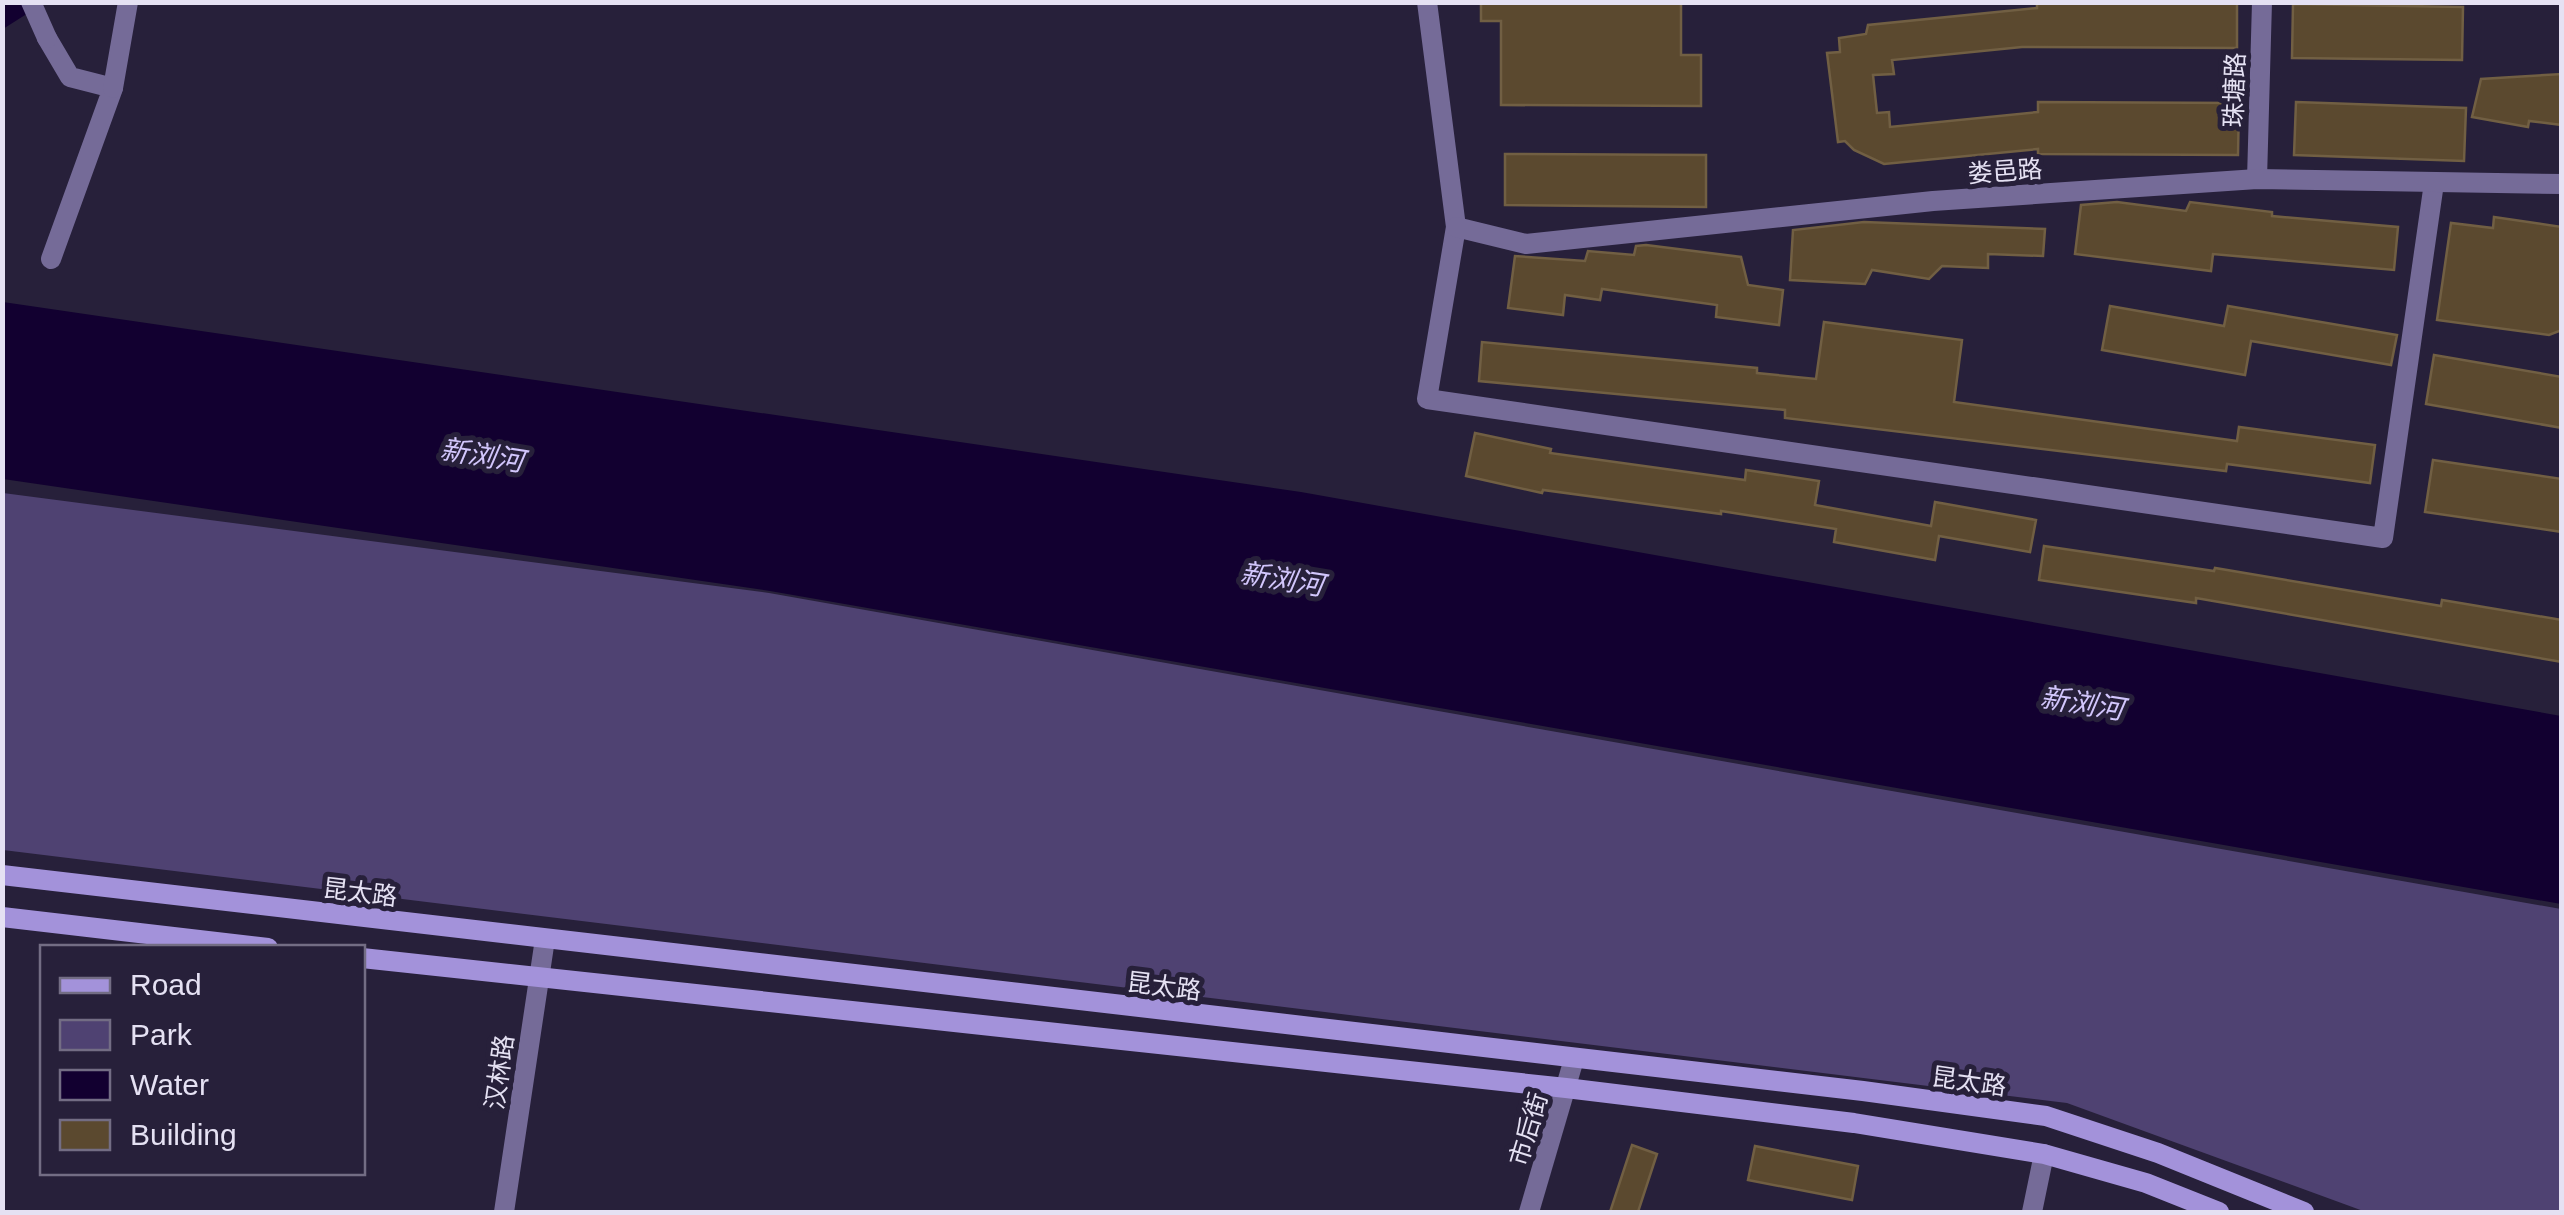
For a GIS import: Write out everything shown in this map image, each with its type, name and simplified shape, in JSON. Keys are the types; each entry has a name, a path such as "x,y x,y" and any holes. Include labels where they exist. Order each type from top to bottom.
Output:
{"main road":[{"name":"昆太路","path":"2,876 1863,1091 2046,1116 2158,1152 2304,1212"},
{"path":"2,917 242,945"},
{"path":"365,958 1566,1088 1854,1123 2044,1154 2146,1183 2219,1212"}],"street":[{"path":"30,2 70,78 113,88"},
{"path":"50,259 113,88 128,2"},
{"path":"1427,2 1456,227 1427,399 2383,538 2434,183"},
{"name":"珠塘路","path":"2257,179 2262,2"},
{"name":"娄邑路","path":"1456,227 1526,244 1934,201 2257,179 2562,184"},
{"name":"汉林路","path":"504,1212 545,939"},
{"name":"市后街","path":"1529,1212 1574,1058"},
{"path":"2032,1212 2044,1154"}],"green space":[{"path":"3,493 769,593 2561,909 2561,1212 2366,1212 2067,1103 3,850"}],"water":[{"path":"3,3 44,3 3,29"},
{"name":"新浏河","path":"3,302 1301,492 2561,716 2561,904 770,591 3,479"}],"building":[{"path":"1481,2 1681,2 1681,55 1701,55 1701,106 1501,105 1501,21 1481,21"},
{"path":"2037,2 2237,2 2237,48 2022,47 1892,60 1894,74 1873,75 1877,113 1889,112 1890,127 2038,112 2038,102 2239,103 2238,155 2038,154 2038,149 1884,164 1854,150 1845,141 1838,142 1827,53 1840,52 1839,38 1866,34 1868,25 2037,8"},
{"path":"2293,4 2463,7 2462,60 2292,58"},
{"path":"2562,74 2562,125 2529,121 2528,127 2472,117 2481,79"},
{"path":"2296,102 2466,108 2464,161 2294,155"},
{"path":"1505,154 1706,155 1706,207 1505,205"},
{"path":"2117,202 2186,211 2190,202 2272,212 2272,216 2398,227 2394,270 2213,254 2211,271 2075,254 2081,205"},
{"path":"2494,217 2562,227 2562,330 2549,335 2437,320 2451,223 2493,228"},
{"path":"1864,222 2045,229 2043,256 1988,254 1988,268 1942,266 1929,279 1872,270 1865,284 1790,280 1793,230"},
{"path":"1636,246 1741,257 1748,285 1783,290 1779,325 1716,317 1717,305 1602,289 1600,300 1565,295 1563,315 1508,308 1515,256 1585,261 1588,251 1634,255"},
{"path":"2110,306 2224,326 2228,306 2397,335 2391,365 2251,341 2245,375 2102,350"},
{"path":"1824,322 1962,340 1954,402 2237,441 2239,427 2375,445 2370,483 2227,464 2226,471 1785,418 1785,410 1479,381 1482,342 1757,368 1757,373 1816,379"},
{"path":"2434,355 2562,377 2562,428 2426,404"},
{"path":"1475,433 1551,449 1550,453 1745,480 1746,470 1819,481 1815,505 1931,526 1935,502 2036,520 2030,552 1939,536 1935,560 1834,542 1836,529 1721,511 1543,490 1542,493 1466,476"},
{"path":"2433,460 2562,479 2562,532 2425,512"},
{"path":"2044,546 2214,571 2215,568 2441,606 2442,600 2562,620 2562,662 2196,598 2196,603 2039,580"},
{"path":"1632,1145 1657,1154 1638,1212 1610,1212"},
{"path":"1755,1146 1858,1166 1852,1200 1748,1180"}]}
